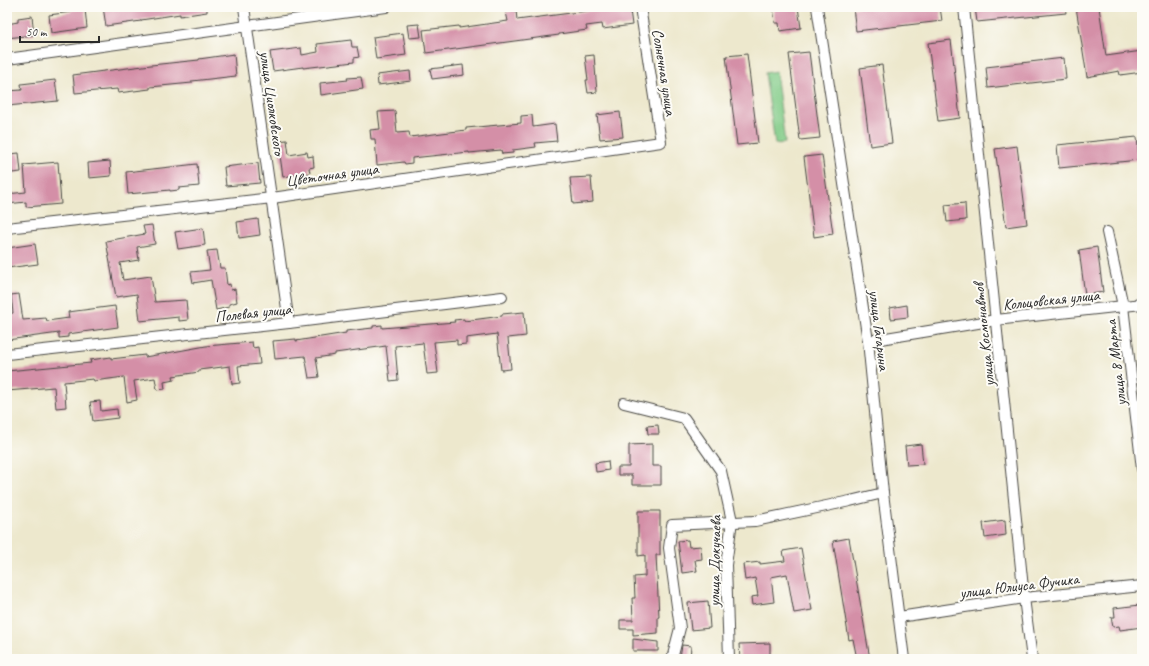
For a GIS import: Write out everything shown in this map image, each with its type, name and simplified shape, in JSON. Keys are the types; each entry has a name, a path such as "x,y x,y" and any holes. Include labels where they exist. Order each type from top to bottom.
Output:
{"street":[{"name":"улица Циолковского","path":"244,7 289,323"},
{"path":"7,59 386,7"},
{"name":"Солнечная улица","path":"640,7 661,142"},
{"name":"улица Гагарина","path":"817,7 868,341 883,493 904,659"},
{"name":"улица Космонавтов","path":"964,7 1024,598 1032,659"},
{"name":"Цветочная улица","path":"7,228 272,198 661,142"},
{"name":"улица 8 Марта","path":"1107,232 1123,306 1142,469"},
{"name":"Полевая улица","path":"7,354 289,323 502,297"},
{"name":"Кольцовская улица","path":"868,341 996,320 1142,304"},
{"name":"улица Докучаева","path":"624,404 684,418 721,471 732,521 726,565 729,659"},
{"path":"672,659 680,628 669,548 672,525 755,521 843,503 883,493"},
{"name":"улица Юлиуса Фучика","path":"899,617 1024,598 1142,586"}],"green space":[{"path":"776,71 785,143 775,144 765,73"}],"building":[{"path":"103,7 207,7 207,12 180,16 180,14 106,26"},
{"path":"594,7 623,7 624,11 630,10 632,25 603,29 602,24 586,26 587,30 559,35 426,53 423,30 459,26 459,28 508,21 506,12 516,10 517,20 594,10"},
{"path":"773,7 798,7 801,28 780,31 779,23 775,23"},
{"path":"940,7 942,21 856,31 853,8"},
{"path":"975,7 1065,7 1066,13 977,22"},
{"path":"1076,7 1099,7 1106,56 1142,51 1142,72 1120,75 1119,71 1087,77"},
{"path":"85,9 87,28 51,33 49,15 71,12 71,10"},
{"path":"32,16 34,35 7,38 7,24 18,22 18,18"},
{"path":"419,24 421,37 409,38 407,25"},
{"path":"403,33 406,55 376,59 373,37"},
{"path":"351,40 352,47 357,47 359,57 354,58 354,62 273,71 270,52 301,48 302,55 318,52 317,44"},
{"path":"951,40 960,118 938,121 928,43"},
{"path":"809,52 820,138 800,140 789,54"},
{"path":"234,54 236,76 192,81 192,83 150,87 150,89 118,93 117,89 75,93 73,75 199,60"},
{"path":"747,54 758,143 737,145 726,56"},
{"path":"594,55 597,92 588,93 585,56"},
{"path":"1064,58 1066,79 988,88 986,67"},
{"path":"463,65 464,75 432,79 430,69"},
{"path":"882,65 892,143 870,146 860,68"},
{"path":"410,71 411,81 378,85 377,75"},
{"path":"361,77 363,89 321,95 320,83"},
{"path":"55,80 58,101 7,106 7,91 22,90 21,84"},
{"path":"395,111 397,133 409,132 410,137 466,130 466,128 521,123 521,116 532,115 533,127 555,124 557,141 535,143 536,147 513,150 513,153 502,154 501,150 469,152 412,158 412,163 405,164 404,162 377,165 375,139 371,139 370,130 380,129 378,112"},
{"path":"620,112 623,137 600,139 597,115"},
{"path":"1137,137 1139,160 1059,168 1057,145"},
{"path":"287,140 289,155 307,152 308,157 313,156 314,167 309,168 310,173 283,177 278,141"},
{"path":"1017,146 1027,224 1006,227 995,149"},
{"path":"19,153 21,172 12,173 10,154"},
{"path":"822,155 833,234 814,237 804,157"},
{"path":"110,161 111,176 89,178 88,163"},
{"path":"58,162 61,204 26,207 26,202 7,204 7,194 26,192 24,165"},
{"path":"258,163 260,183 226,186 224,167"},
{"path":"197,164 199,186 179,188 179,190 128,194 126,172"},
{"path":"591,177 593,202 573,204 570,178"},
{"path":"965,203 966,220 947,222 945,205"},
{"path":"258,219 260,235 239,238 237,222"},
{"path":"152,225 155,244 137,247 139,260 120,263 123,280 151,276 155,302 186,300 188,320 179,321 179,317 140,321 137,294 116,297 106,241 145,234 143,226"},
{"path":"203,228 205,245 178,249 175,232"},
{"path":"35,244 38,264 7,268 7,248"},
{"path":"1097,247 1103,292 1085,295 1079,250"},
{"path":"217,250 220,268 225,268 227,285 230,284 231,290 235,289 237,302 229,304 229,307 216,310 211,280 193,283 191,272 210,270 207,251"},
{"path":"19,294 23,320 46,318 47,321 69,318 68,312 115,306 118,327 68,334 68,337 59,338 59,333 7,340 7,314 13,313 11,295"},
{"path":"907,305 908,317 891,319 890,308"},
{"path":"524,312 526,336 508,338 511,369 501,370 497,334 466,338 466,344 457,345 457,340 434,342 438,373 427,374 423,343 395,346 398,380 390,381 386,346 335,353 335,355 316,358 319,377 309,378 305,356 275,359 273,341 296,339 296,341 346,333 346,331 373,328 373,326 382,325 382,328 455,322 454,320 464,319 464,321 502,316 502,314"},
{"path":"252,342 253,348 258,347 260,364 238,366 240,383 232,384 230,366 199,370 199,372 173,376 174,380 164,382 165,389 157,390 155,378 134,381 137,400 127,402 124,377 94,381 93,379 64,382 66,407 56,408 54,387 7,391 7,371 91,363 90,360 111,357 111,359 145,355 145,357 206,346"},
{"path":"100,401 101,411 117,409 118,418 93,421 90,402"},
{"path":"658,425 659,434 648,434 647,426"},
{"path":"652,444 652,466 661,466 661,485 632,485 632,475 618,475 618,467 629,467 629,445"},
{"path":"921,444 923,464 907,465 905,446"},
{"path":"608,461 609,470 596,472 595,463"},
{"path":"638,511 660,511 660,555 656,555 659,617 658,633 633,635 633,629 620,629 620,620 633,620 632,598 635,598 634,577 645,576 645,555 638,556"},
{"path":"1005,520 1006,535 985,538 983,523"},
{"path":"849,538 870,659 857,659 853,639 849,640 833,541"},
{"path":"688,540 689,547 701,546 702,559 695,560 697,571 682,573 678,541"},
{"path":"801,548 812,610 794,613 787,574 771,577 774,602 752,605 751,597 758,596 755,578 745,580 743,564 760,562 760,564 785,561 783,551"},
{"path":"708,601 710,628 691,630 688,603"},
{"path":"1140,605 1142,627 1120,630 1119,626 1113,627 1111,617 1115,617 1114,608"},
{"path":"633,639 658,642 658,651 633,651"},
{"path":"770,643 770,659 740,659 739,644"},
{"path":"682,645 691,646 690,659 680,659"}]}
